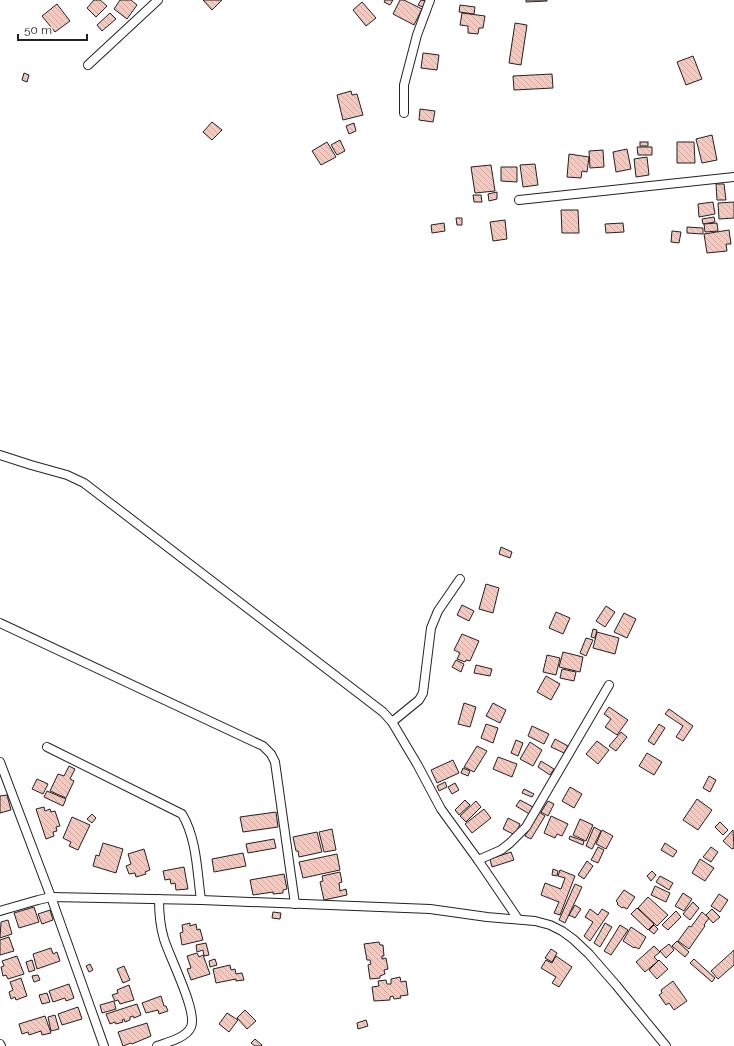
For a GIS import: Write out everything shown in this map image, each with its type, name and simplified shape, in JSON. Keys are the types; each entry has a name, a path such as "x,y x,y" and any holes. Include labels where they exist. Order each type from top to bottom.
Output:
{"street":[{"path":"88,65 158,0"},
{"path":"404,113 404,84 417,36 430,0"},
{"path":"518,200 734,177"},
{"path":"0,454 31,465 67,475 84,483 383,712 392,722 441,809 518,919"},
{"path":"392,722 419,700 423,693 431,628 438,611 460,579"},
{"path":"0,623 263,746 271,754 275,762 295,904"},
{"path":"478,860 501,850 526,828 609,685"},
{"path":"47,747 182,814 189,829 194,846 201,900"},
{"path":"0,762 51,897 104,1046"},
{"path":"0,911 51,897 201,900 430,909 487,917 535,921 550,925 562,931 589,954 666,1046"},
{"path":"157,1046 187,1033 193,1023 181,982 160,926 159,900"}],"building":[{"path":"94,0 100,0 107,6 96,17 87,8"},
{"path":"120,0 131,0 137,5 127,19 114,9"},
{"path":"203,0 222,0 212,10"},
{"path":"385,0 393,0 390,5 384,2"},
{"path":"400,0 404,0 422,9 414,25 393,14"},
{"path":"421,0 426,1 423,7 418,5"},
{"path":"526,0 547,0 547,1 526,2"},
{"path":"362,2 376,18 366,26 353,10"},
{"path":"57,4 70,21 55,32 42,16"},
{"path":"460,5 475,7 474,14 459,12"},
{"path":"110,13 116,19 102,31 97,25"},
{"path":"462,13 485,16 483,28 479,28 478,34 468,33 468,26 460,25"},
{"path":"515,23 527,25 521,65 509,63"},
{"path":"423,53 439,55 437,70 421,68"},
{"path":"693,56 702,79 686,85 677,62"},
{"path":"24,73 29,75 27,82 22,80"},
{"path":"552,74 553,88 514,90 513,76"},
{"path":"351,91 352,95 357,94 363,115 343,120 337,95"},
{"path":"420,109 435,111 433,122 419,120"},
{"path":"212,122 222,130 212,140 203,132"},
{"path":"354,123 356,131 349,134 346,126"},
{"path":"712,135 717,160 702,163 696,139"},
{"path":"340,140 345,151 337,155 331,145"},
{"path":"327,142 336,157 321,165 312,151"},
{"path":"640,142 648,142 648,146 640,146"},
{"path":"677,142 694,142 695,163 677,163"},
{"path":"637,147 652,147 652,155 638,155"},
{"path":"627,149 631,169 616,172 613,152"},
{"path":"603,150 604,167 590,168 589,151"},
{"path":"569,154 589,157 587,172 582,171 581,178 567,177"},
{"path":"647,157 649,175 636,177 634,159"},
{"path":"535,164 538,185 523,187 520,165"},
{"path":"491,165 495,191 475,193 471,167"},
{"path":"501,167 517,167 517,182 501,181"},
{"path":"716,184 724,184 726,200 717,200"},
{"path":"497,192 497,199 489,201 488,194"},
{"path":"473,195 481,195 482,202 474,202"},
{"path":"713,202 715,214 699,217 698,204"},
{"path":"734,202 734,218 719,219 718,203"},
{"path":"561,210 578,210 579,233 562,233"},
{"path":"714,217 715,222 703,224 702,219"},
{"path":"456,218 462,218 462,225 457,225"},
{"path":"505,220 507,239 493,241 490,222"},
{"path":"444,223 445,231 432,233 431,225"},
{"path":"623,223 624,232 606,233 605,224"},
{"path":"717,223 718,231 705,232 704,224"},
{"path":"687,227 703,228 703,234 687,233"},
{"path":"729,230 731,244 726,244 727,251 707,253 704,234"},
{"path":"672,231 681,232 679,243 671,242"},
{"path":"501,547 512,552 510,558 499,554"},
{"path":"486,584 499,588 493,613 479,609"},
{"path":"462,605 474,611 469,621 457,615"},
{"path":"606,606 615,612 605,627 596,621"},
{"path":"556,612 570,618 563,634 549,628"},
{"path":"624,613 636,619 627,638 614,632"},
{"path":"593,629 597,630 595,638 591,637"},
{"path":"597,632 619,638 615,654 593,648"},
{"path":"462,634 479,641 470,661 466,660 465,662 457,659 460,653 454,650"},
{"path":"586,638 593,640 586,656 580,653"},
{"path":"563,652 583,657 580,672 559,667"},
{"path":"547,655 560,658 556,675 543,672"},
{"path":"456,660 464,664 461,672 452,667"},
{"path":"476,665 492,669 490,676 474,673"},
{"path":"562,669 576,672 574,681 560,678"},
{"path":"546,676 560,684 551,700 537,692"},
{"path":"464,703 476,707 470,727 458,724"},
{"path":"493,703 506,710 500,723 486,716"},
{"path":"609,707 628,720 617,735 605,727 611,719 604,714"},
{"path":"669,709 693,726 683,741 676,737 683,726 665,714"},
{"path":"486,724 498,728 493,743 481,738"},
{"path":"659,724 665,728 654,745 648,741"},
{"path":"532,726 549,734 544,744 528,736"},
{"path":"621,732 627,737 616,751 609,746"},
{"path":"555,739 568,746 564,753 551,747"},
{"path":"516,740 523,743 518,756 511,753"},
{"path":"597,741 609,750 598,764 586,754"},
{"path":"530,742 542,750 533,766 520,759"},
{"path":"477,746 487,751 474,772 464,767"},
{"path":"647,753 662,762 654,775 639,766"},
{"path":"498,757 517,764 512,777 493,769"},
{"path":"453,760 459,773 437,783 431,770"},
{"path":"541,761 554,769 550,775 538,767"},
{"path":"69,766 75,769 70,779 74,781 66,798 50,791 58,774 64,776"},
{"path":"463,768 470,771 468,776 461,773"},
{"path":"709,776 716,780 710,792 703,788"},
{"path":"37,779 48,784 43,794 32,789"},
{"path":"445,782 447,787 439,791 437,786"},
{"path":"455,783 459,790 452,794 448,787"},
{"path":"570,787 582,794 574,808 562,801"},
{"path":"524,789 534,794 532,797 522,793"},
{"path":"47,791 66,799 63,806 44,797"},
{"path":"7,795 11,810 0,813 0,796"},
{"path":"697,799 712,810 698,830 683,820"},
{"path":"465,800 470,805 459,815 455,810"},
{"path":"520,800 535,808 531,815 516,806"},
{"path":"476,801 481,807 466,822 460,816"},
{"path":"548,801 554,804 548,816 541,812"},
{"path":"44,807 45,811 50,809 51,812 55,811 60,826 56,827 57,831 53,832 54,836 46,839 36,809"},
{"path":"484,809 491,818 472,833 465,824"},
{"path":"276,812 278,827 243,832 240,817"},
{"path":"539,812 545,816 531,839 525,836"},
{"path":"92,814 96,818 92,823 87,819"},
{"path":"551,816 568,824 562,836 557,834 555,838 544,833"},
{"path":"72,817 90,825 78,850 69,846 71,842 63,838"},
{"path":"508,818 520,824 515,835 503,829"},
{"path":"580,819 593,825 586,841 573,835"},
{"path":"720,822 728,830 723,835 715,827"},
{"path":"594,827 601,831 592,849 586,846"},
{"path":"332,829 336,850 324,852 319,832"},
{"path":"602,830 613,836 606,849 596,844"},
{"path":"733,830 734,848 732,849 723,841"},
{"path":"317,832 322,852 299,857 293,837"},
{"path":"570,836 584,841 583,845 569,839"},
{"path":"274,839 276,848 248,853 246,844"},
{"path":"103,843 123,849 116,873 93,866 96,855 99,856"},
{"path":"665,843 677,851 673,857 661,850"},
{"path":"598,847 604,850 598,863 591,860"},
{"path":"711,847 718,852 711,862 703,857"},
{"path":"144,849 150,870 145,872 146,874 136,877 135,873 129,874 126,866 131,864 128,854"},
{"path":"511,852 514,860 492,867 490,859"},
{"path":"243,853 246,866 214,872 212,859"},
{"path":"337,854 340,870 303,878 299,862"},
{"path":"700,859 714,868 705,881 692,873"},
{"path":"587,861 593,866 584,879 578,875"},
{"path":"184,867 188,889 176,890 175,883 171,884 170,879 165,880 163,871"},
{"path":"553,869 558,871 557,876 552,875"},
{"path":"560,870 575,876 560,915 554,913 559,902 541,895 545,883 561,889 565,878 558,876"},
{"path":"652,871 656,875 651,881 647,876"},
{"path":"340,872 342,882 339,883 340,891 346,889 347,895 324,900 320,882 323,881 322,876"},
{"path":"284,874 287,889 283,890 283,893 273,894 273,892 253,895 250,880"},
{"path":"660,876 673,883 669,890 656,882"},
{"path":"575,884 582,887 565,923 559,920"},
{"path":"655,886 670,893 666,902 651,895"},
{"path":"624,890 635,897 627,909 622,908 616,901"},
{"path":"683,893 692,899 684,911 675,906"},
{"path":"719,894 728,900 720,912 711,906"},
{"path":"648,897 668,915 657,926 638,908"},
{"path":"693,902 699,908 690,920 683,914"},
{"path":"575,905 581,909 575,918 569,915"},
{"path":"34,907 39,922 19,928 14,913"},
{"path":"637,908 654,924 648,930 631,914"},
{"path":"590,909 598,915 602,909 609,913 590,941 584,936 593,922 585,917"},
{"path":"712,909 720,917 713,923 706,915"},
{"path":"50,910 53,920 42,924 38,914"},
{"path":"676,911 681,917 668,930 662,925"},
{"path":"273,912 281,913 280,919 272,918"},
{"path":"702,912 709,918 689,949 678,941"},
{"path":"8,920 12,934 0,938 1,922"},
{"path":"190,923 190,926 196,924 197,930 200,929 203,940 182,945 180,933 183,932 182,925"},
{"path":"605,923 612,927 600,947 594,943"},
{"path":"620,925 628,930 611,955 604,951"},
{"path":"654,925 658,929 654,934 649,930"},
{"path":"631,927 646,937 639,949 634,948 623,941"},
{"path":"9,937 14,951 0,955 0,940"},
{"path":"677,941 689,952 685,957 672,946"},
{"path":"379,942 380,945 383,945 384,956 382,956 382,959 386,958 388,969 384,970 385,974 380,976 380,978 370,979 368,965 371,964 370,960 367,960 364,944"},
{"path":"206,943 209,955 204,956 203,950 197,952 196,945"},
{"path":"669,944 674,950 666,958 660,951"},
{"path":"654,946 660,952 654,957 658,961 645,972 636,962"},
{"path":"51,948 53,954 57,952 60,961 37,969 33,954"},
{"path":"551,949 557,953 552,962 545,958"},
{"path":"734,950 734,965 718,979 711,971"},
{"path":"197,953 199,957 203,955 210,974 191,980 187,969 191,968 187,956"},
{"path":"17,956 24,974 8,979 6,975 3,976 1,967 4,966 2,961"},
{"path":"556,956 572,967 559,987 552,983 556,977 541,968 546,960 552,963"},
{"path":"215,959 217,965 210,967 209,961"},
{"path":"694,959 715,978 712,982 690,963"},
{"path":"32,960 35,970 29,972 26,962"},
{"path":"659,960 668,969 657,979 649,970"},
{"path":"90,964 93,970 89,972 86,966"},
{"path":"230,965 231,970 235,969 236,974 242,973 244,980 236,981 236,979 216,983 213,969"},
{"path":"124,966 130,980 123,983 117,969"},
{"path":"38,975 40,980 34,982 32,976"},
{"path":"400,977 401,982 406,981 408,995 400,996 401,998 394,999 393,996 390,997 390,1000 374,1001 372,987 379,986 378,981 386,980 387,984 391,984 391,979"},
{"path":"21,978 27,996 16,1000 15,997 11,999 9,992 13,990 10,982"},
{"path":"673,981 687,1001 674,1010 669,1003 666,1005 659,995 662,993 661,990"},
{"path":"69,984 74,998 66,1001 65,998 53,1002 49,991"},
{"path":"129,985 134,1000 120,1004 118,1000 115,1001 112,995 118,993 117,990"},
{"path":"47,993 50,1002 42,1004 39,995"},
{"path":"161,996 164,1006 166,1006 168,1011 159,1014 158,1010 146,1013 142,1003"},
{"path":"114,1001 116,1009 102,1013 100,1005"},
{"path":"137,1004 141,1015 134,1018 133,1016 130,1017 130,1020 125,1022 124,1019 122,1020 123,1022 116,1024 115,1022 110,1024 106,1014"},
{"path":"78,1007 82,1019 62,1025 58,1014"},
{"path":"245,1010 256,1021 247,1029 237,1018"},
{"path":"227,1013 238,1020 229,1032 219,1024"},
{"path":"55,1015 59,1029 51,1031 48,1017"},
{"path":"45,1016 51,1033 42,1035 41,1031 29,1035 28,1032 22,1034 19,1024"},
{"path":"366,1020 368,1026 358,1029 357,1023"},
{"path":"147,1023 151,1036 123,1046 118,1032"},
{"path":"255,1039 262,1045 261,1046 255,1046 251,1043"}]}
